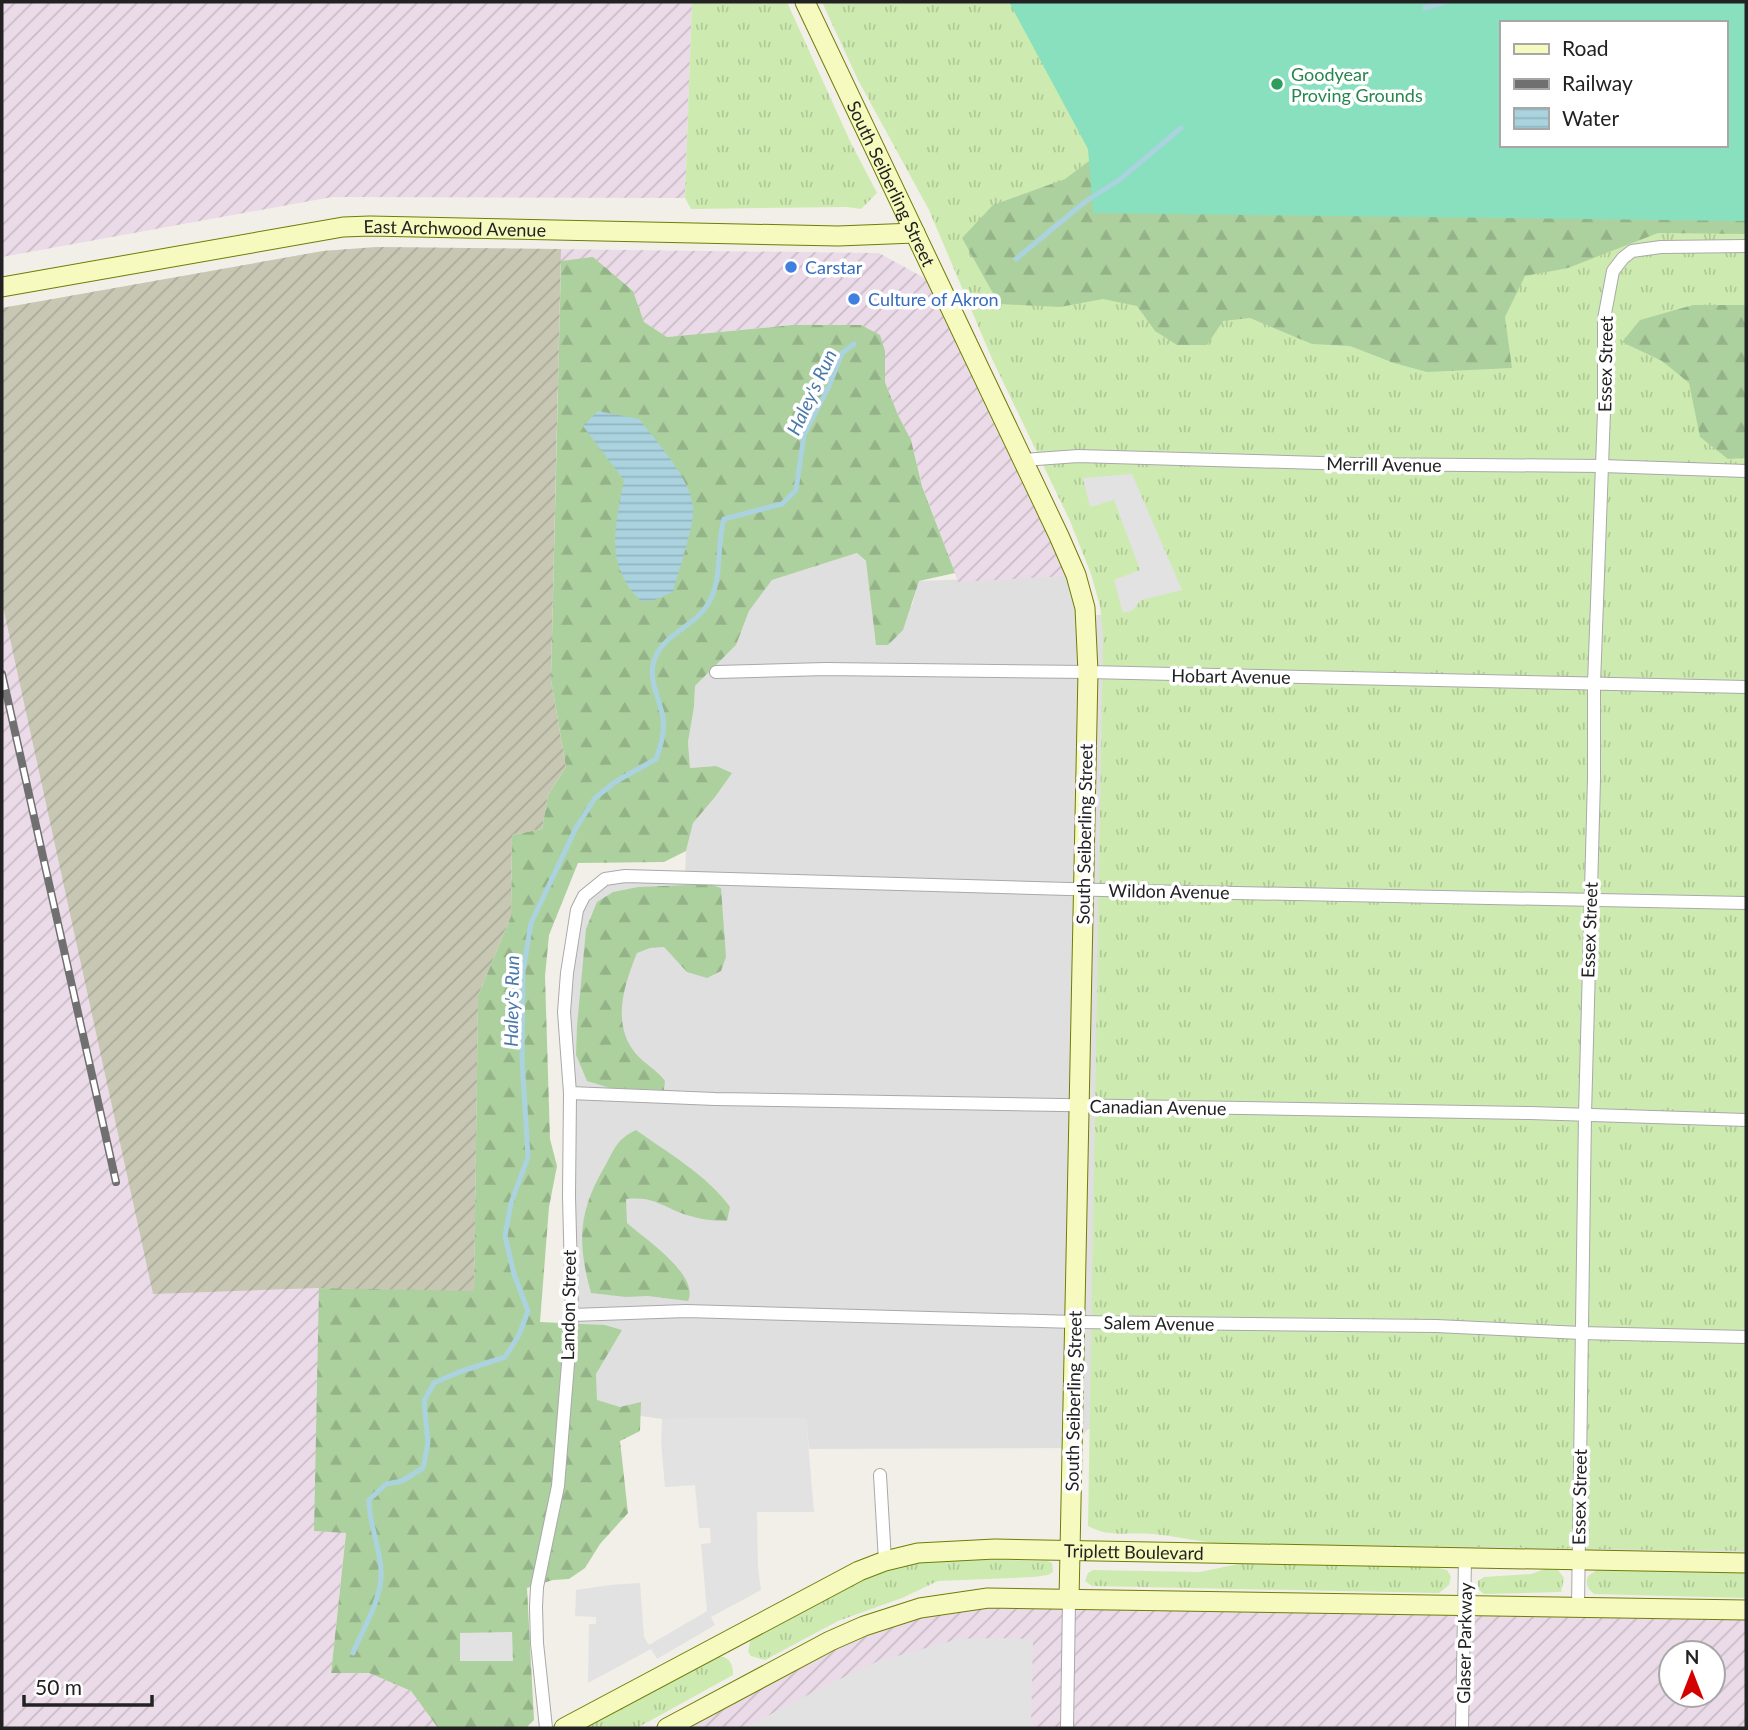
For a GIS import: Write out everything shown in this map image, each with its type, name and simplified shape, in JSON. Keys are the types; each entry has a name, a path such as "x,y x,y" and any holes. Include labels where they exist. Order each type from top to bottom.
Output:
{"main road":[{"name":"South Seiberling Street","path":"805,2 1059,536 1080,589 1086,615 1088,672 1069,1600"},
{"name":"East Archwood Avenue","path":"2,287 343,227 838,236 915,233"},
{"name":"Triplett Boulevard","path":"564,1728 825,1588 885,1561 918,1553 970,1549 1746,1563"},
{"path":"667,1728 830,1641 893,1615 938,1604 989,1598 1746,1610"}],"street":[{"name":"Essex Street","path":"1578,1607 1585,1115 1594,684 1603,466 1604,318 1610,279 1623,258 1632,251 1650,248 1746,246"},
{"name":"Merrill Avenue","path":"1023,460 1077,456 1746,471"},
{"name":"Hobart Avenue","path":"716,672 825,669 1088,672 1746,687"},
{"name":"Wildon Avenue","path":"595,886 605,879 625,876 1746,903"},
{"name":"Landon Street","path":"546,1728 537,1643 537,1587 558,1486 572,1315 570,1093 565,1012 577,910 584,896 595,886"},
{"name":"Canadian Avenue","path":"570,1093 715,1099 1746,1119"},
{"name":"Salem Avenue","path":"572,1315 686,1311 1075,1322 1436,1326 1746,1337"},
{"path":"880,1475 885,1561"},
{"name":"Glaser Parkway","path":"1462,1728 1465,1558"},
{"name":"South Seiberling Street","path":"1067,1728 1069,1600"}],"shaded area":[{"path":"2,2 692,2 685,198 332,197 2,257"},
{"path":"377,247 879,253 928,280 1068,576 958,582 922,485 911,440 885,382 885,351 825,326 792,325 667,337 644,322 633,291 561,261 559,379 478,996 474,1292 314,1531 346,1532 331,1673 369,1673 411,1691 438,1728 2,1728 2,308 323,251"},
{"path":"377,247 561,249 551,680 566,767 548,795 542,829 512,835 511,916 478,996 474,1292 319,1288 153,1294 2,602 2,308 323,251"},
{"path":"1746,471 1746,1563 1212,1553 1215,1431 1088,1429 1072,1448 809,1449 806,1418 662,1419 564,1405 572,1315 565,1039 577,910 605,879 685,877 686,851 693,823 716,766 690,768 688,742 695,686 736,645 749,611 772,580 857,553 912,606 918,581 1076,575 1086,615 1129,615"},
{"path":"1132,474 1182,590 1141,600 1133,610 1123,613 1114,580 1140,570 1114,500 1090,507 1083,478"},
{"path":"806,1418 814,1512 757,1512 761,1590 711,1617 715,1625 657,1659 651,1649 588,1683 589,1624 596,1624 596,1617 575,1616 576,1590 640,1583 644,1637 649,1645 707,1611 701,1544 711,1543 710,1528 699,1528 695,1485 665,1487 662,1419"},
{"path":"938,1604 1746,1610 1746,1728 667,1728 803,1656"},
{"path":"512,1632 513,1661 460,1661 460,1633"},
{"path":"958,1639 1033,1639 1031,1728 744,1728 876,1662"}],"green space":[{"path":"692,2 787,2 850,141 877,193 861,209 691,209 685,198"},
{"path":"822,2 1746,2 1746,1551 1215,1543 1153,1534 1112,1533 1088,1526 1103,636 1100,606 1091,574 1070,521 993,361 929,210 858,80"},
{"name":"Goodyear Proving Grounds","path":"1009,2 1746,2 1746,221 1093,213 1088,149"},
{"path":"1746,86 1746,234 1658,233 1568,268 1525,276 1505,317 1512,368 1427,372 1350,346 1312,344 1250,318 1223,321 1207,345 1177,345 1155,331 1137,306 1103,299 1060,307 999,304 962,238 993,205 1065,179 1097,155 1468,198 1492,218 1603,214 1721,147 1727,147 1727,139"},
{"path":"593,257 633,291 644,322 667,337 792,325 861,325 880,335 885,351 885,382 911,440 922,486 955,573 919,581 903,630 888,645 876,645 866,561 857,553 772,580 749,611 736,645 695,686 688,742 690,768 716,766 732,773 693,823 686,851 664,862 578,863 549,935 545,976 550,1139 557,1166 549,1207 540,1322 605,1325 622,1330 596,1374 597,1400 620,1407 641,1402 640,1431 620,1441 628,1513 600,1544 585,1568 569,1579 553,1580 527,1588 534,1720 526,1728 438,1728 411,1691 369,1673 331,1673 346,1533 314,1531 319,1288 474,1291 478,996 511,916 512,835 542,829 548,795 566,767 551,680 561,261"},
{"path":"1693,305 1746,305 1746,458 1728,459 1700,437 1689,383 1662,361 1622,342 1640,320"},
{"path":"712,885 721,888 726,957 721,971 707,978 687,972 664,947 650,948 637,953 622,1004 628,1042 636,1054 665,1081 664,1090 610,1088 587,1081 576,1055 577,1026 586,929 597,902 613,892 638,887"},
{"path":"636,1130 699,1175 730,1207 727,1221 701,1219 652,1201 626,1199 627,1223 679,1269 690,1291 688,1301 591,1293 582,1243 589,1198 614,1149 620,1141"},
{"path":"975,1559 1047,1561 1052,1563 1053,1572 1034,1577 938,1581 902,1598 838,1621 765,1660 751,1656 748,1652 751,1637 812,1604 875,1575 920,1563"},
{"path":"1238,1564 1430,1566 1447,1570 1451,1577 1449,1585 1439,1593 1092,1586 1085,1581 1088,1573 1093,1570 1200,1572"},
{"path":"1545,1569 1558,1570 1564,1578 1561,1592 1484,1594 1478,1589 1478,1581 1484,1577 1531,1574"},
{"path":"1597,1570 1746,1572 1746,1598 1594,1594 1587,1579"},
{"path":"718,1656 730,1662 733,1675 637,1728 580,1728"}],"water":[{"path":"598,411 639,419 672,461 691,496 693,515 673,592 652,601 641,601 629,587 617,559 616,529 624,480 583,426"}],"waterway":[{"name":"Haley's Run","path":"1425,8 1446,2"},
{"name":"Haley's Run","path":"1016,259 1086,201 1118,181 1181,128"},
{"name":"Haley's Run","path":"353,1653 376,1602 381,1581 369,1500 386,1484 402,1481 423,1468 428,1443 424,1401 434,1383 505,1357 519,1335 528,1311 514,1274 505,1236 511,1203 528,1157 522,1058 523,971 531,923 576,828 595,798 615,782 656,759 662,738 663,717 653,680 655,658 672,636 702,612 713,594 724,519 782,504 796,490 804,435 842,353 854,344"}],"railway":[{"path":"2,674 116,1182"}],"place":[{"name":"Goodyear Proving Grounds","path":"1277,84"},
{"name":"Carstar","path":"791,267"},
{"name":"Culture of Akron","path":"854,299"}]}
